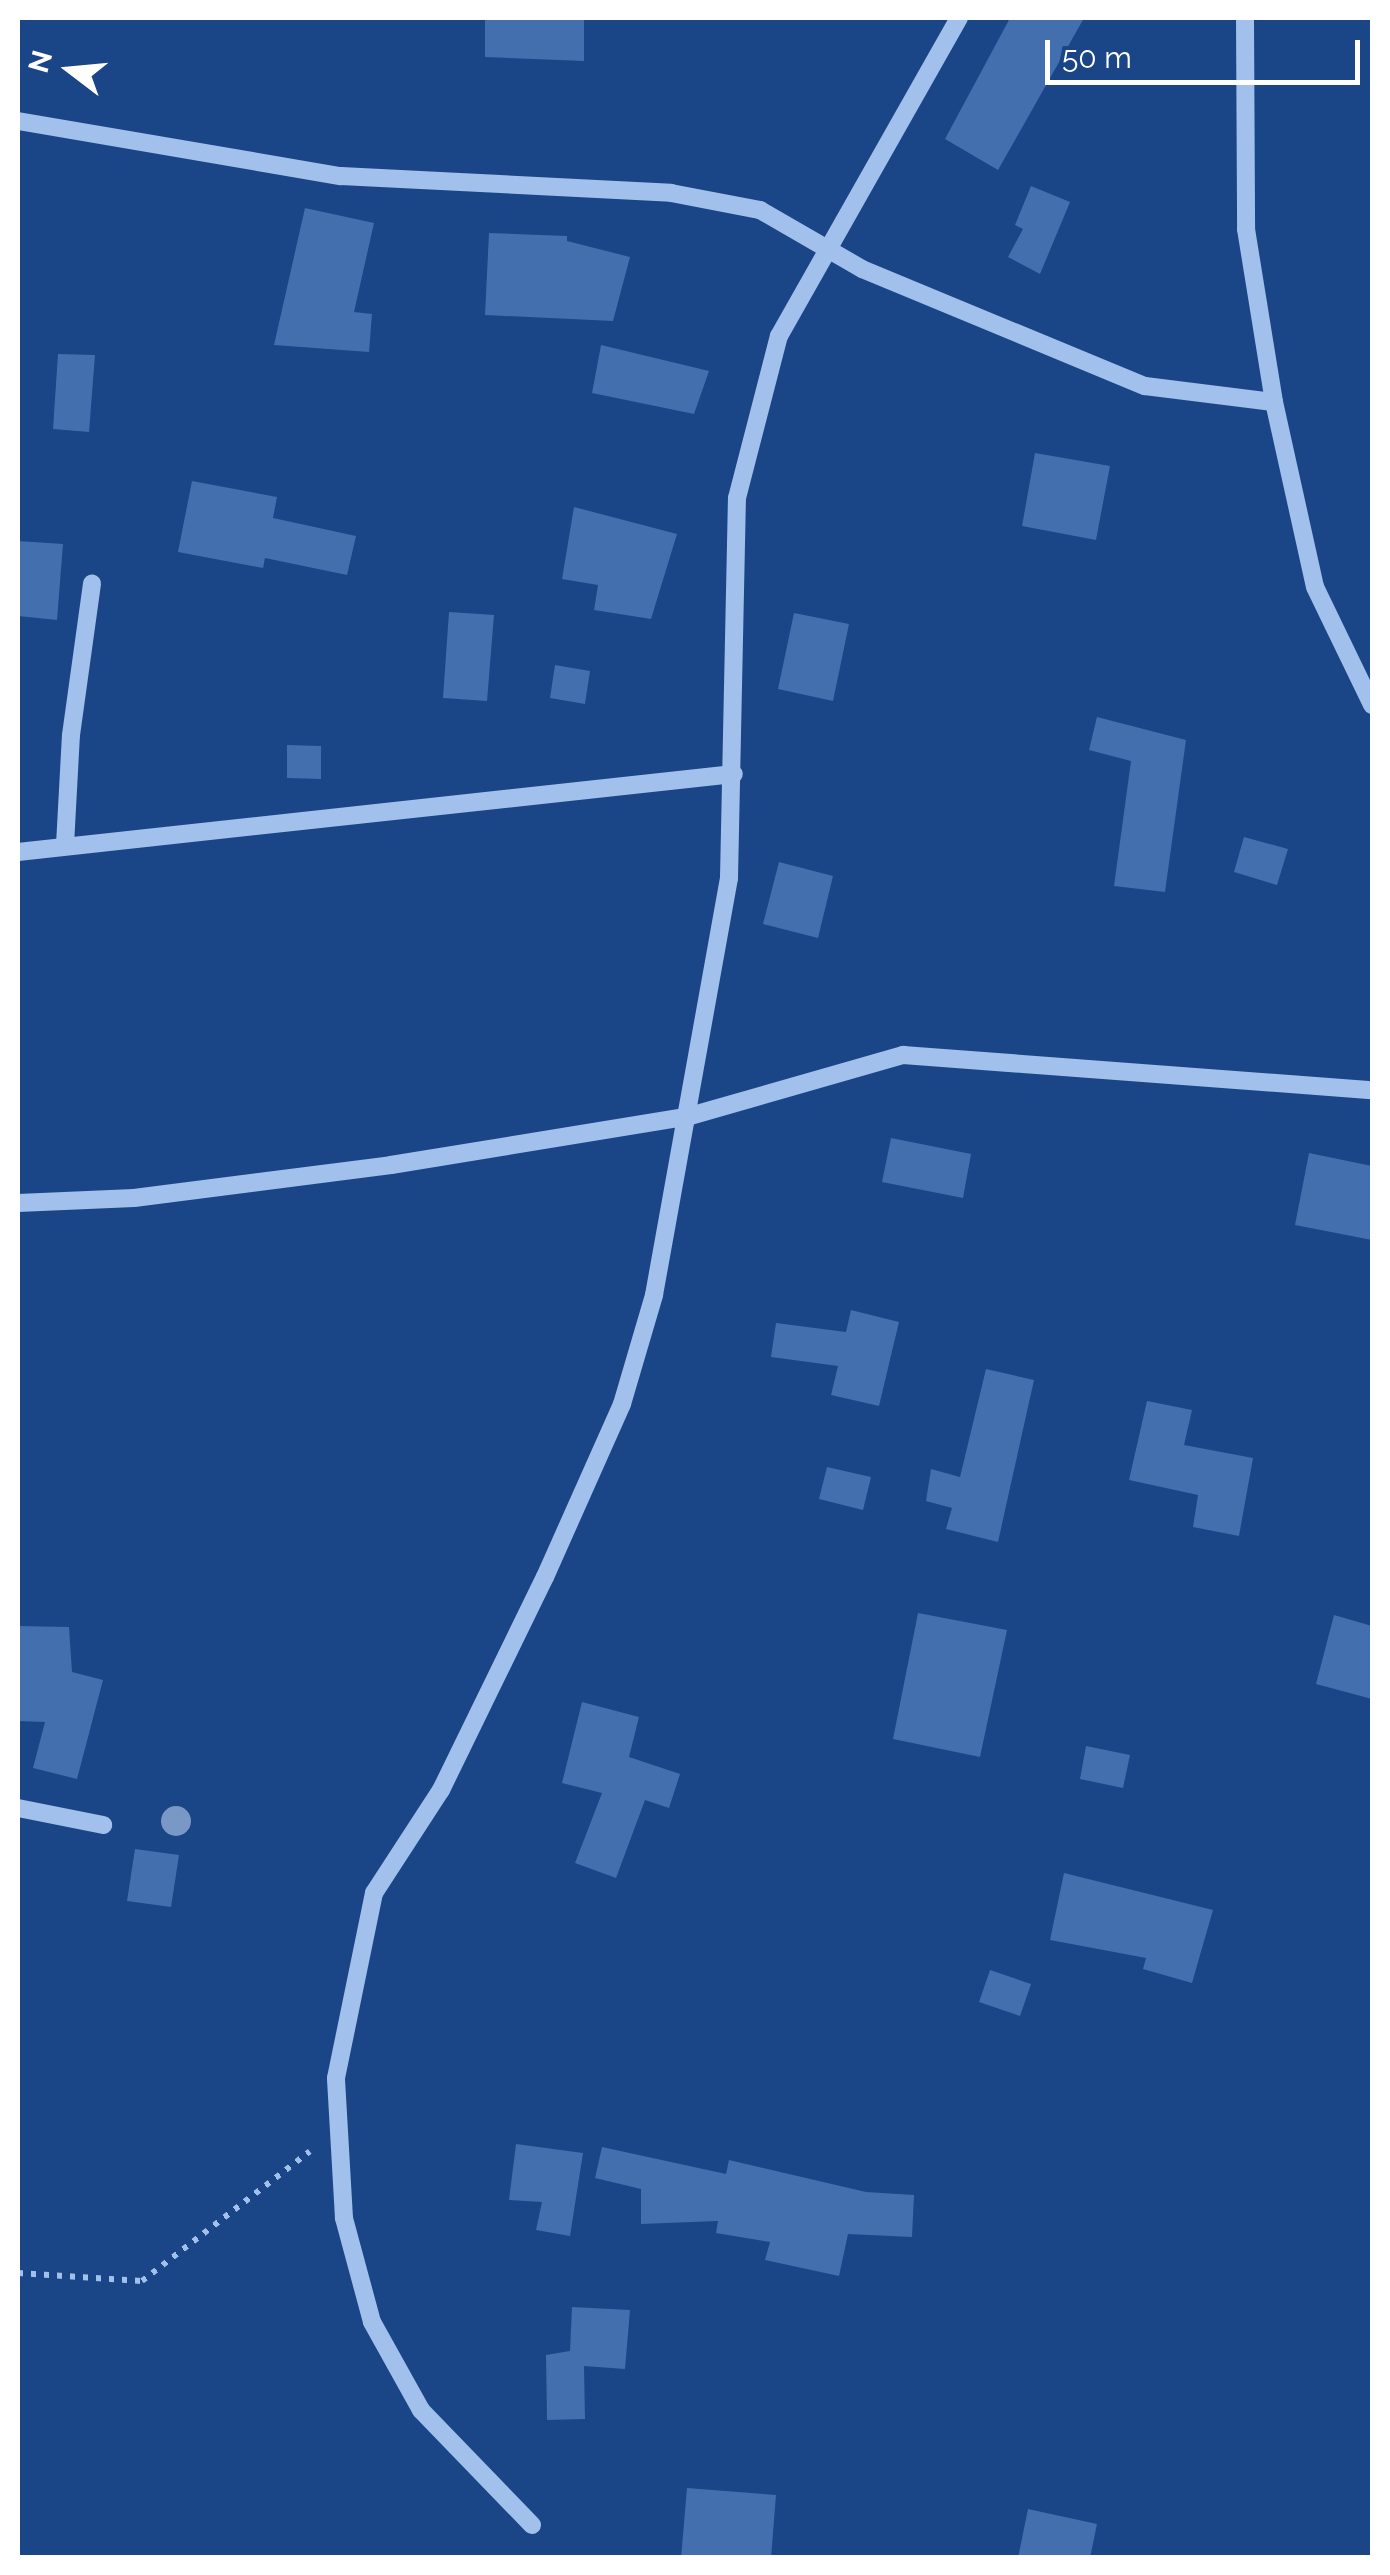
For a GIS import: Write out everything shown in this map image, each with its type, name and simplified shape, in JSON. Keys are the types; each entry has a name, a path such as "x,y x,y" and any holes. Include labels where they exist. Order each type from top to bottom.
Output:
{"street":[{"path":"532,2525 421,2410 372,2322 344,2218 336,2078 374,1894 441,1790 622,1404 654,1295 690,1116 728,878 734,774 737,498 780,336 959,18"},
{"path":"1245,18 1246,229 1274,402 1315,587 1372,705"},
{"path":"18,121 341,176 671,192 760,210 829,250 1145,386 1274,402"},
{"path":"65,846 71,735 92,583"},
{"path":"18,852 734,774"},
{"path":"18,1203 134,1198 690,1116 903,1055 1372,1090"},
{"path":"18,1808 103,1825"}],"path":[{"path":"18,2274 142,2281 339,2129"}],"building":[{"path":"485,18 584,18 584,61 485,57"},
{"path":"1010,18 1084,18 998,170 945,139"},
{"path":"1031,186 1070,202 1040,274 1008,257 1023,229 1015,225"},
{"path":"305,208 374,223 354,312 372,314 369,352 274,345"},
{"path":"489,233 567,236 567,241 630,257 613,321 485,315"},
{"path":"601,345 709,371 694,414 592,393"},
{"path":"58,354 95,355 89,432 53,429"},
{"path":"1035,453 1110,466 1096,540 1022,526"},
{"path":"192,481 277,497 273,518 356,536 347,575 265,558 263,568 178,552"},
{"path":"574,507 677,534 651,619 594,610 598,585 562,579"},
{"path":"18,541 63,544 57,620 18,616"},
{"path":"449,612 494,615 487,701 443,698"},
{"path":"794,613 849,624 833,701 778,689"},
{"path":"555,665 590,671 585,704 550,698"},
{"path":"1097,717 1186,740 1165,892 1114,886 1131,761 1089,750"},
{"path":"287,745 321,746 321,779 287,778"},
{"path":"1244,837 1288,849 1277,885 1234,872"},
{"path":"779,862 833,876 818,938 763,924"},
{"path":"891,1138 971,1154 963,1198 882,1182"},
{"path":"1309,1153 1372,1166 1372,1240 1295,1225"},
{"path":"851,1310 899,1322 879,1406 831,1395 838,1366 771,1357 776,1323 846,1332"},
{"path":"986,1369 1034,1380 998,1542 946,1529 952,1508 926,1501 931,1469 960,1477"},
{"path":"1147,1401 1192,1410 1184,1445 1253,1458 1239,1536 1193,1527 1198,1495 1129,1480"},
{"path":"827,1467 871,1477 863,1510 819,1499"},
{"path":"918,1613 1007,1630 980,1757 893,1739"},
{"path":"1334,1615 1372,1626 1372,1699 1316,1684"},
{"path":"18,1626 69,1627 72,1672 103,1680 77,1779 33,1768 45,1722 18,1721"},
{"path":"582,1702 639,1717 629,1757 680,1774 669,1808 645,1800 616,1878 575,1863 602,1793 562,1783"},
{"path":"1086,1746 1130,1755 1123,1788 1080,1779"},
{"path":"135,1849 179,1855 171,1907 127,1901"},
{"path":"1064,1873 1213,1910 1192,1983 1143,1969 1146,1958 1050,1940"},
{"path":"990,1970 1031,1984 1020,2016 979,2002"},
{"path":"516,2144 583,2153 570,2236 536,2230 542,2202 509,2200"},
{"path":"602,2147 726,2174 729,2160 866,2192 914,2195 912,2237 848,2234 839,2276 765,2260 770,2242 716,2233 718,2221 641,2224 641,2189 595,2178"},
{"path":"572,2307 630,2310 625,2369 584,2366 585,2419 547,2420 546,2355 570,2351"},
{"path":"687,2488 776,2495 771,2558 681,2558"},
{"path":"1028,2509 1097,2524 1090,2558 1018,2558"}]}
